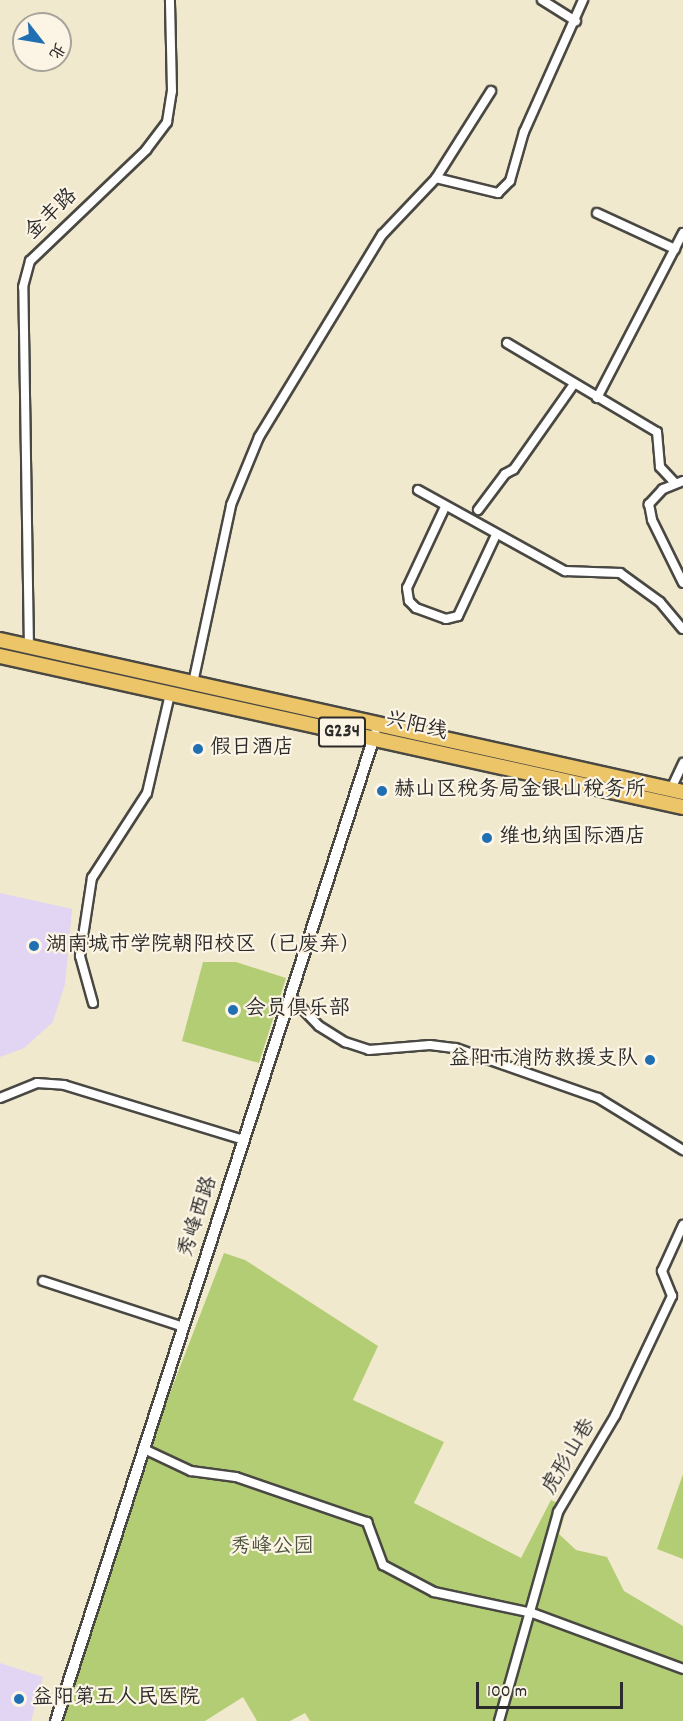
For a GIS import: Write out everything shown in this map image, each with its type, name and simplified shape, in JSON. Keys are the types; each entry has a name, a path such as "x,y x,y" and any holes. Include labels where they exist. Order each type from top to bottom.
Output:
{"highway":[{"name":"兴阳线","path":"0,640 677,790"},
{"name":"兴阳线","path":"0,656 683,807"}],"street":[{"name":"金丰路","path":"29,662 23,287 30,261 146,150 167,122 172,91 170,0"},
{"path":"542,0 576,21"},
{"path":"436,178 498,193 510,181 524,132 576,21 583,0"},
{"path":"193,683 231,505 259,437 382,235 436,178 491,91"},
{"path":"597,213 674,253 683,261"},
{"path":"597,398 663,266 674,253 683,233"},
{"path":"507,343 657,432 660,467 679,482 663,489 649,504 657,531 683,583"},
{"path":"478,510 505,474 514,469 574,384"},
{"path":"418,490 565,572 620,573 660,602 683,629"},
{"path":"446,507 407,588 416,608 446,619 458,616 496,535"},
{"path":"93,1003 80,956 92,879 147,793 170,694"},
{"name":"秀峰西路","path":"56,1721 378,724"},
{"path":"677,790 683,763"},
{"path":"291,997 319,1026 345,1042 369,1050 430,1045 456,1048 598,1098 683,1150"},
{"path":"0,1098 37,1083 64,1085 244,1140"},
{"name":"虎形山巷","path":"499,1721 532,1613 558,1512 615,1416 672,1296 662,1270 683,1225"},
{"path":"43,1281 184,1327"},
{"path":"144,1449 191,1471 236,1477 367,1522 383,1565 434,1592 532,1613 683,1669"}],"shaded area":[{"name":"湖南城市学院朝阳校区（已废弃）","path":"0,893 72,909 65,984 53,1022 24,1048 0,1057"},
{"name":"益阳第五人民医院","path":"0,1663 43,1677 31,1721 0,1721"}],"green space":[{"name":"会员俱乐部","path":"203,962 236,962 286,978 259,1063 182,1041"},
{"name":"秀峰公园","path":"224,1253 245,1260 378,1346 353,1400 444,1442 414,1503 521,1558 551,1500 567,1507 559,1534 576,1550 607,1557 624,1591 683,1626 683,1721 310,1721 305,1713 290,1721 257,1721 243,1697 205,1721 60,1721 146,1455"},
{"path":"683,1474 683,1559 657,1549"}],"place":[{"name":"假日酒店","path":"198,749"},
{"name":"赫山区税务局金银山税务所","path":"382,791"},
{"name":"维也纳国际酒店","path":"487,838"},
{"name":"湖南城市学院朝阳校区（已废弃）","path":"34,946"},
{"name":"会员俱乐部","path":"233,1010"},
{"name":"益阳市消防救援支队","path":"650,1060"},
{"name":"益阳第五人民医院","path":"19,1699"}]}
